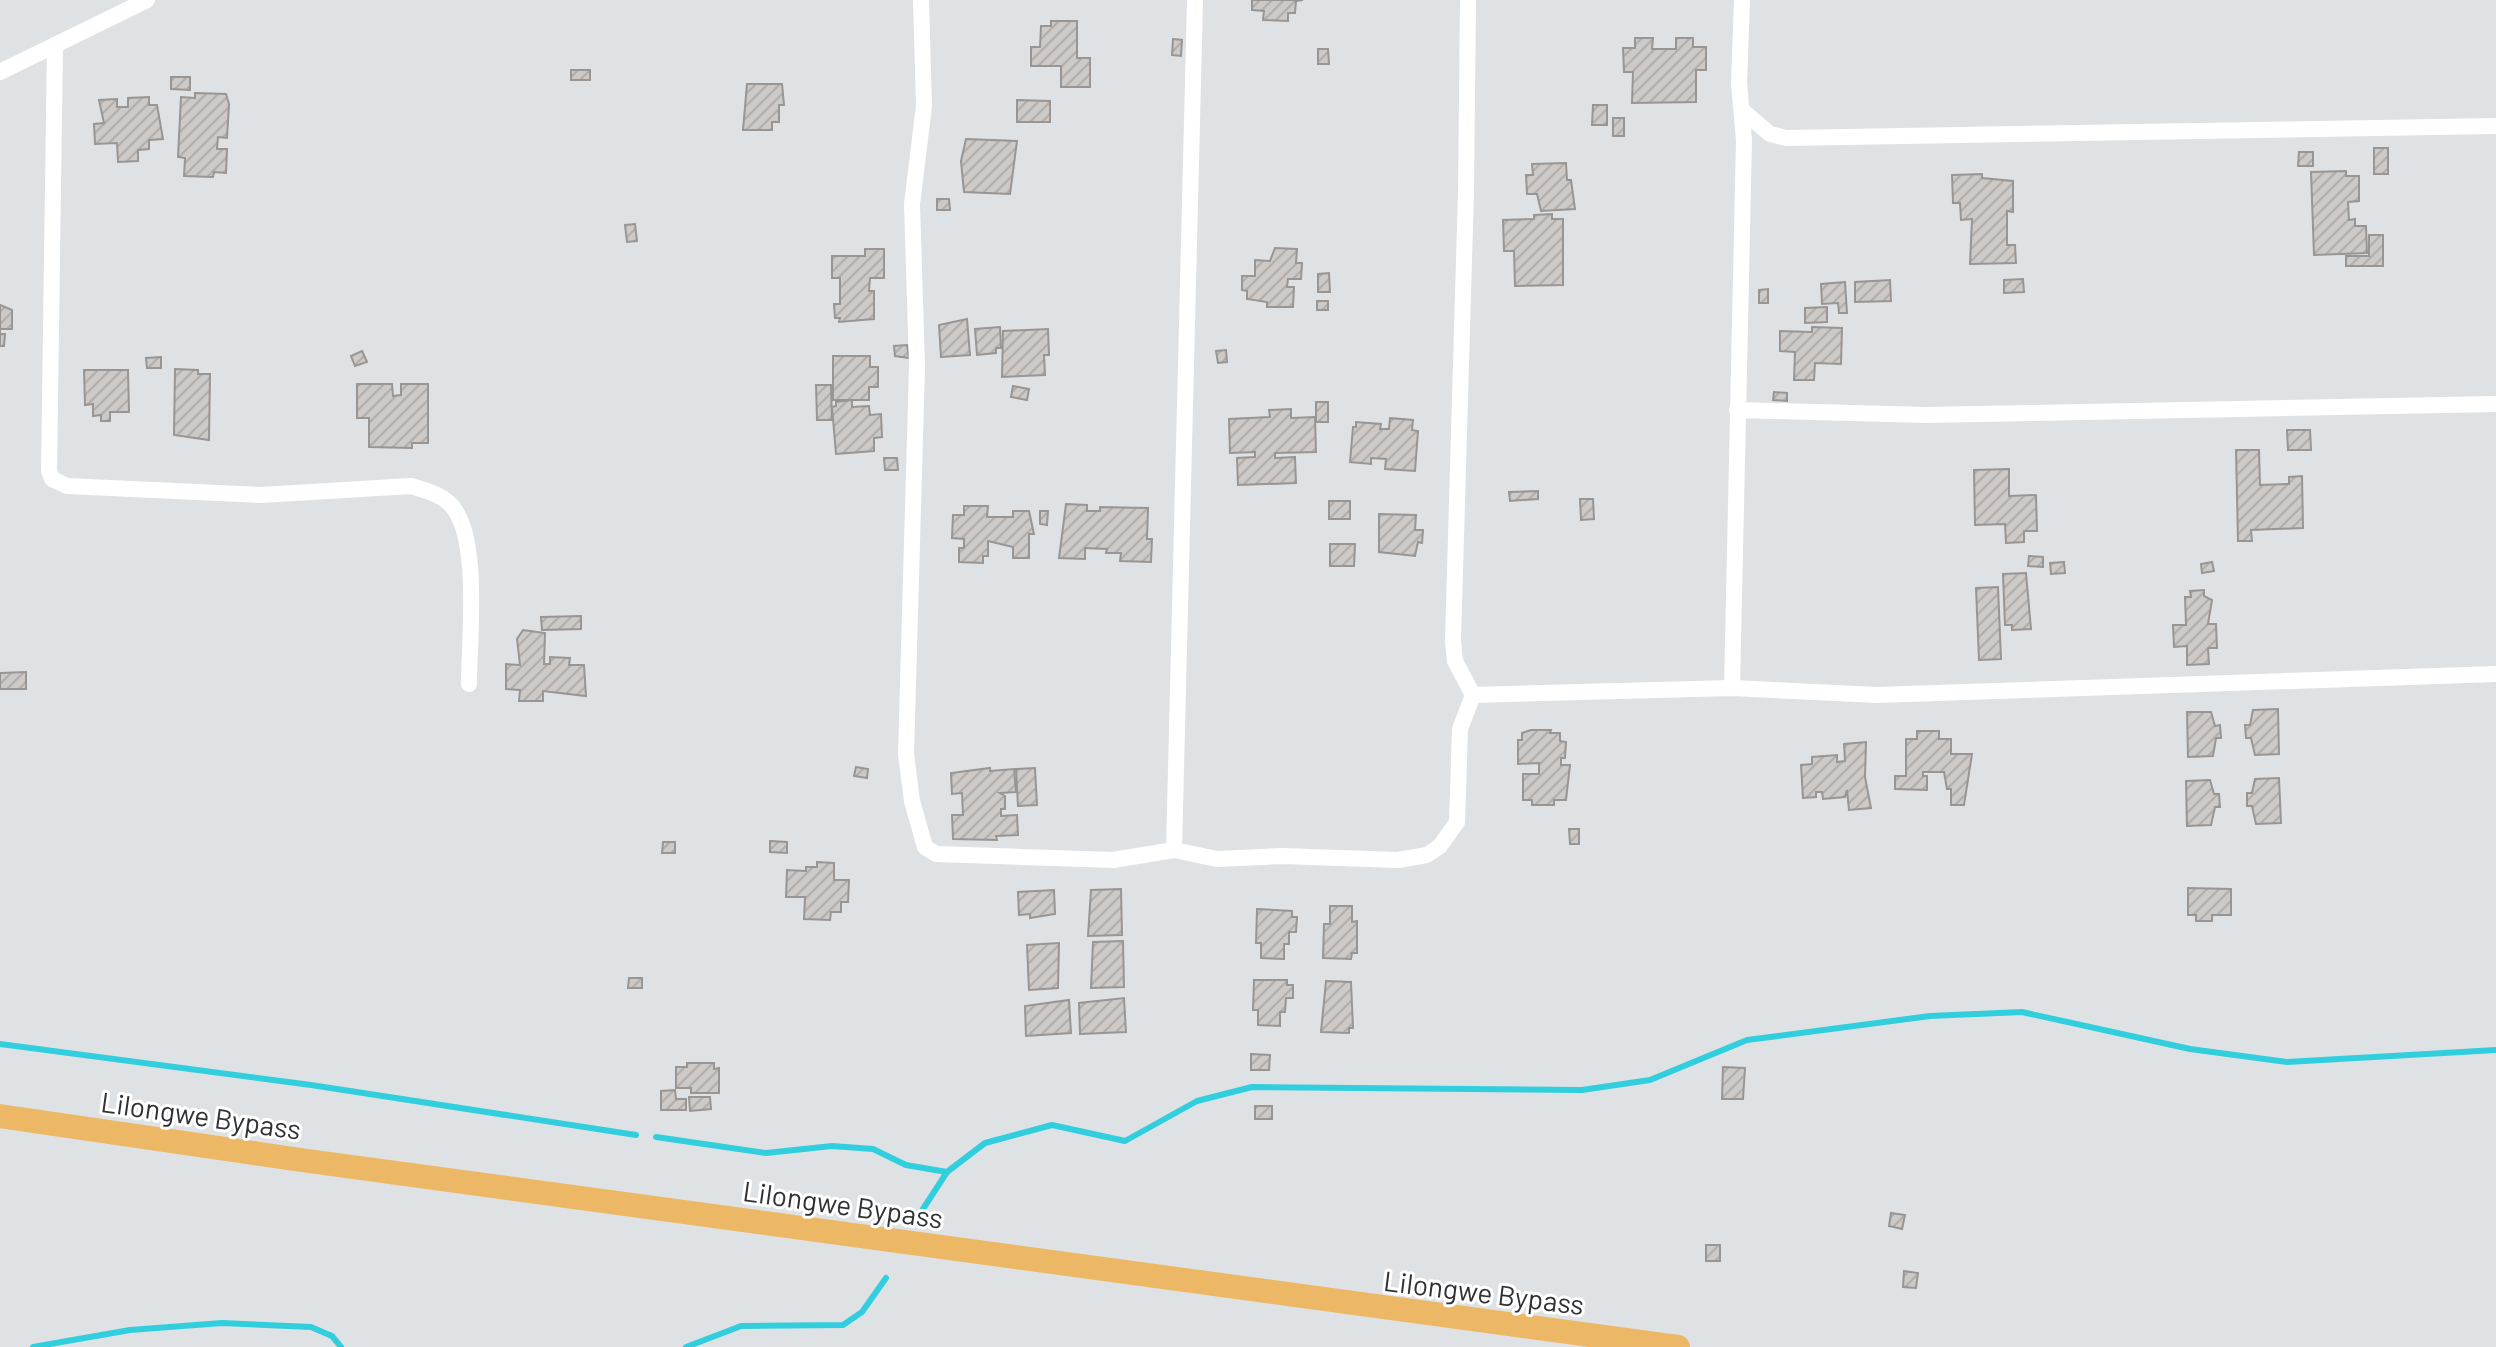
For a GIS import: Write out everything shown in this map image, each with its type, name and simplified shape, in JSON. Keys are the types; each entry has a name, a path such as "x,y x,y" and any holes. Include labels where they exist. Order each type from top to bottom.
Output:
{"main road":[{"name":"Lilongwe Bypass","path":"0,1116 1678,1347"}],"street":[{"path":"0,72 147,0"},
{"path":"921,0 924,106 913,189 917,366 906,754 917,828 925,847 936,854 1113,860 1174,850 1217,859 1282,856 1398,860 1427,855 1440,846 1457,822 1460,729 1473,695 1455,661 1453,641 1466,191 1468,0"},
{"path":"1174,850 1195,0"},
{"path":"1732,688 1743,111 1739,83 1742,0"},
{"path":"55,45 49,471 52,479 67,486 228,494 411,486 431,492 449,503 462,520 468,543 469,684"},
{"path":"1743,111 1754,124 1786,138 2496,126"},
{"path":"1737,410 1925,415 2496,404"},
{"path":"1473,695 1732,688 1877,695 2496,674"}],"building":[{"path":"1252,0 1303,0 1296,1 1295,13 1288,13 1288,21 1263,20 1264,11 1252,10"},
{"path":"1051,21 1077,21 1077,58 1090,58 1090,87 1061,87 1061,66 1031,66 1031,47 1040,47 1041,26 1051,26"},
{"path":"1635,38 1653,38 1652,49 1676,49 1676,38 1693,38 1693,47 1706,47 1706,70 1696,70 1696,102 1632,103 1633,72 1624,72 1623,48 1635,48"},
{"path":"1173,39 1182,40 1181,56 1172,55"},
{"path":"1318,49 1328,49 1329,64 1318,64"},
{"path":"571,70 590,70 590,80 571,80"},
{"path":"171,77 190,77 190,90 171,89"},
{"path":"747,84 782,84 784,105 779,105 779,122 772,122 772,130 743,130"},
{"path":"195,93 226,94 229,104 227,138 218,137 217,149 227,149 226,173 214,172 213,177 184,176 185,158 178,157 181,97 195,98"},
{"path":"149,97 149,105 157,105 163,139 149,140 149,149 138,150 138,161 118,162 117,143 95,144 94,124 104,123 99,100 117,99 117,107 128,107 128,98"},
{"path":"1017,100 1050,101 1050,122 1017,122"},
{"path":"1593,105 1607,105 1607,125 1592,125"},
{"path":"1613,118 1624,118 1624,136 1613,136"},
{"path":"966,139 1017,141 1010,194 964,192 961,161"},
{"path":"2374,148 2388,148 2388,174 2374,174"},
{"path":"2299,152 2313,152 2313,166 2298,166"},
{"path":"1566,163 1575,209 1541,211 1537,194 1527,194 1526,175 1533,175 1532,164"},
{"path":"2346,171 2346,176 2359,176 2359,201 2348,202 2349,220 2355,219 2355,226 2366,226 2367,253 2314,255 2311,172"},
{"path":"1982,174 1982,178 2013,181 2013,212 2007,211 2007,245 2015,245 2016,263 1970,264 1972,219 1961,220 1960,203 1953,203 1952,175"},
{"path":"937,199 949,199 950,210 937,210"},
{"path":"1552,214 1552,219 1563,219 1563,285 1515,286 1514,251 1504,251 1503,220 1534,219 1534,215"},
{"path":"635,224 637,241 627,242 625,225"},
{"path":"2369,235 2383,235 2383,266 2346,266 2346,256 2369,256"},
{"path":"1275,248 1297,249 1296,263 1302,263 1301,279 1288,279 1287,287 1294,287 1293,307 1267,307 1267,302 1247,299 1247,291 1242,290 1242,276 1255,276 1255,260 1270,261"},
{"path":"865,249 884,249 884,278 870,278 869,291 874,291 874,319 839,322 840,318 835,318 834,304 840,304 840,278 832,278 832,256 865,256"},
{"path":"1329,273 1330,292 1318,292 1318,274"},
{"path":"2023,279 2024,292 2004,293 2004,280"},
{"path":"1890,280 1891,301 1855,302 1855,282"},
{"path":"1845,282 1847,313 1839,313 1838,303 1822,304 1821,284"},
{"path":"1768,289 1768,303 1759,303 1759,290"},
{"path":"1317,301 1328,301 1328,310 1317,310"},
{"path":"0,305 12,310 12,329 0,329"},
{"path":"1827,307 1827,322 1805,323 1805,308"},
{"path":"967,319 970,355 941,357 939,325"},
{"path":"1000,327 1001,348 996,348 996,353 977,355 975,329"},
{"path":"1812,327 1842,328 1841,364 1815,363 1814,380 1794,380 1795,352 1780,351 1780,331 1812,332"},
{"path":"1048,329 1049,355 1044,355 1045,375 1002,377 1003,331"},
{"path":"0,334 5,334 4,346 0,346"},
{"path":"907,345 909,358 895,356 894,346"},
{"path":"1226,350 1227,362 1218,363 1216,351"},
{"path":"362,351 367,362 355,366 351,356"},
{"path":"833,356 870,356 870,367 878,367 878,387 869,387 869,400 833,400"},
{"path":"161,357 161,368 147,368 146,358"},
{"path":"175,369 210,374 209,440 174,435"},
{"path":"84,370 128,370 129,412 110,412 110,421 101,421 101,415 93,416 93,404 85,405"},
{"path":"357,384 392,384 393,396 401,395 401,384 428,384 428,443 412,443 412,448 369,447 369,418 357,418"},
{"path":"816,385 831,385 832,420 817,420"},
{"path":"1013,386 1029,389 1027,400 1011,397"},
{"path":"1774,392 1787,393 1787,401 1773,400"},
{"path":"852,400 852,407 869,406 870,415 881,414 882,437 874,438 874,451 836,454 832,407 836,406 836,402"},
{"path":"1316,402 1328,402 1328,422 1316,422"},
{"path":"1291,409 1291,418 1315,417 1316,452 1275,453 1275,458 1295,457 1296,483 1238,485 1237,458 1255,457 1255,452 1230,453 1229,419 1270,417 1269,410"},
{"path":"1390,418 1413,420 1412,430 1418,431 1415,471 1385,469 1386,459 1371,458 1371,464 1350,462 1356,422 1381,424 1380,429 1389,429"},
{"path":"2287,430 2310,430 2311,450 2288,450"},
{"path":"2236,450 2259,450 2260,485 2289,484 2289,477 2302,476 2303,528 2251,530 2252,541 2238,541"},
{"path":"884,458 897,458 898,470 885,470"},
{"path":"2009,469 2009,496 2036,495 2037,531 2024,531 2024,542 2006,543 2005,524 1975,525 1974,470"},
{"path":"1538,491 1538,499 1510,501 1509,492"},
{"path":"1580,499 1593,499 1594,519 1581,520"},
{"path":"1329,501 1350,501 1350,519 1329,519"},
{"path":"1066,504 1087,505 1087,511 1100,511 1100,507 1148,508 1147,539 1152,539 1151,562 1120,561 1121,553 1085,548 1085,559 1059,558"},
{"path":"964,506 988,506 987,517 1013,517 1013,511 1029,511 1034,534 1029,534 1029,558 1013,558 1013,547 988,541 988,556 983,556 983,563 959,562 959,548 964,548 964,539 952,538 953,515 964,515"},
{"path":"1040,511 1048,511 1047,525 1040,524"},
{"path":"1379,514 1416,515 1415,530 1423,530 1422,543 1418,542 1415,556 1379,552"},
{"path":"1330,544 1355,544 1354,566 1330,566"},
{"path":"2029,556 2043,557 2043,567 2028,566"},
{"path":"2064,562 2065,573 2051,574 2050,563"},
{"path":"2212,562 2214,571 2202,573 2201,564"},
{"path":"2026,573 2031,629 2012,630 2012,625 2005,625 2003,574"},
{"path":"1998,587 2001,659 1979,660 1976,588"},
{"path":"2204,590 2204,596 2212,600 2208,624 2216,624 2217,648 2208,648 2209,664 2187,665 2187,646 2174,647 2173,625 2186,625 2185,597 2191,597 2190,591"},
{"path":"581,616 581,629 542,630 541,617"},
{"path":"523,630 545,633 544,664 550,664 550,657 570,658 569,665 584,665 586,696 543,691 543,701 519,701 520,690 506,689 506,664 520,665 517,639"},
{"path":"26,672 26,689 0,689 0,673"},
{"path":"2278,709 2279,754 2255,755 2251,738 2246,738 2245,725 2250,725 2253,710"},
{"path":"2187,712 2211,712 2215,726 2220,725 2221,738 2216,738 2213,756 2188,757"},
{"path":"1531,730 1560,733 1560,741 1566,742 1565,758 1561,758 1561,765 1570,765 1566,800 1554,800 1554,805 1532,805 1532,800 1523,800 1523,774 1539,774 1539,763 1518,764 1518,740 1522,740 1522,733"},
{"path":"1917,731 1939,731 1939,739 1951,739 1951,754 1972,754 1964,805 1951,805 1951,789 1947,789 1944,772 1923,772 1923,776 1927,776 1927,790 1895,789 1895,776 1906,776 1906,739 1917,739"},
{"path":"1866,742 1865,777 1871,808 1849,810 1847,790 1845,797 1823,799 1822,792 1816,792 1816,797 1803,798 1801,765 1812,764 1812,757 1837,755 1837,762 1845,761 1844,744"},
{"path":"856,767 868,769 867,778 854,776"},
{"path":"990,768 990,771 1014,769 1016,792 1000,793 1005,796 1005,809 1001,809 1001,816 1017,815 1018,835 996,836 997,840 953,839 952,815 963,815 962,793 952,794 951,773"},
{"path":"1035,768 1037,805 1018,806 1016,769"},
{"path":"2279,778 2281,823 2256,824 2252,806 2247,806 2247,793 2252,793 2255,779"},
{"path":"2210,780 2214,794 2219,794 2220,807 2215,807 2211,825 2187,826 2186,781"},
{"path":"1569,829 1579,829 1579,844 1570,844"},
{"path":"770,841 787,842 787,853 770,852"},
{"path":"663,842 675,842 675,853 662,853"},
{"path":"817,862 834,863 834,880 849,880 848,902 841,902 841,912 831,912 830,920 804,919 805,897 786,897 787,870 806,871 806,867 817,867"},
{"path":"2188,888 2231,889 2231,915 2212,915 2212,921 2196,921 2196,915 2188,915"},
{"path":"1121,889 1122,935 1088,936 1091,890"},
{"path":"1054,890 1055,914 1030,918 1030,914 1019,915 1018,892"},
{"path":"1330,906 1352,906 1352,922 1357,921 1357,953 1352,953 1351,959 1323,958 1324,924 1330,924"},
{"path":"1257,909 1292,911 1292,917 1297,917 1296,932 1289,932 1289,944 1284,944 1284,959 1261,958 1261,943 1256,943"},
{"path":"1123,941 1124,987 1091,988 1093,942"},
{"path":"1059,943 1058,988 1029,990 1027,945"},
{"path":"629,978 642,978 642,988 628,988"},
{"path":"1254,980 1287,980 1287,985 1293,985 1293,998 1286,998 1285,1012 1280,1012 1280,1026 1258,1025 1258,1010 1253,1010"},
{"path":"1326,981 1351,982 1353,1028 1349,1028 1349,1033 1321,1032"},
{"path":"1124,998 1126,1032 1080,1034 1079,1003"},
{"path":"1069,1000 1071,1033 1026,1036 1025,1006"},
{"path":"1251,1054 1270,1055 1269,1070 1251,1070"},
{"path":"687,1063 714,1063 714,1069 719,1068 719,1093 691,1093 691,1088 676,1088 676,1067 687,1067"},
{"path":"1723,1067 1745,1068 1743,1099 1722,1099"},
{"path":"675,1090 676,1099 686,1099 686,1110 661,1110 661,1091"},
{"path":"689,1097 710,1097 711,1109 690,1111"},
{"path":"1255,1106 1272,1106 1272,1119 1255,1119"},
{"path":"1891,1213 1905,1215 1902,1229 1889,1226"},
{"path":"1706,1245 1720,1245 1720,1261 1706,1261"},
{"path":"1904,1271 1918,1273 1916,1288 1903,1287"}],"waterway":[{"path":"923,1209 947,1172 985,1143 1052,1125 1125,1141 1197,1101 1252,1087 1582,1090 1650,1080 1747,1040 1930,1016 2022,1012 2190,1049 2287,1062 2496,1050"},
{"path":"0,1044 311,1085 636,1135"},
{"path":"656,1137 766,1153 832,1146 873,1149 906,1165 947,1172"},
{"path":"686,1347 741,1326 843,1325 862,1312 886,1278"},
{"path":"33,1347 130,1330 222,1323 311,1327 332,1336 341,1347"}]}
